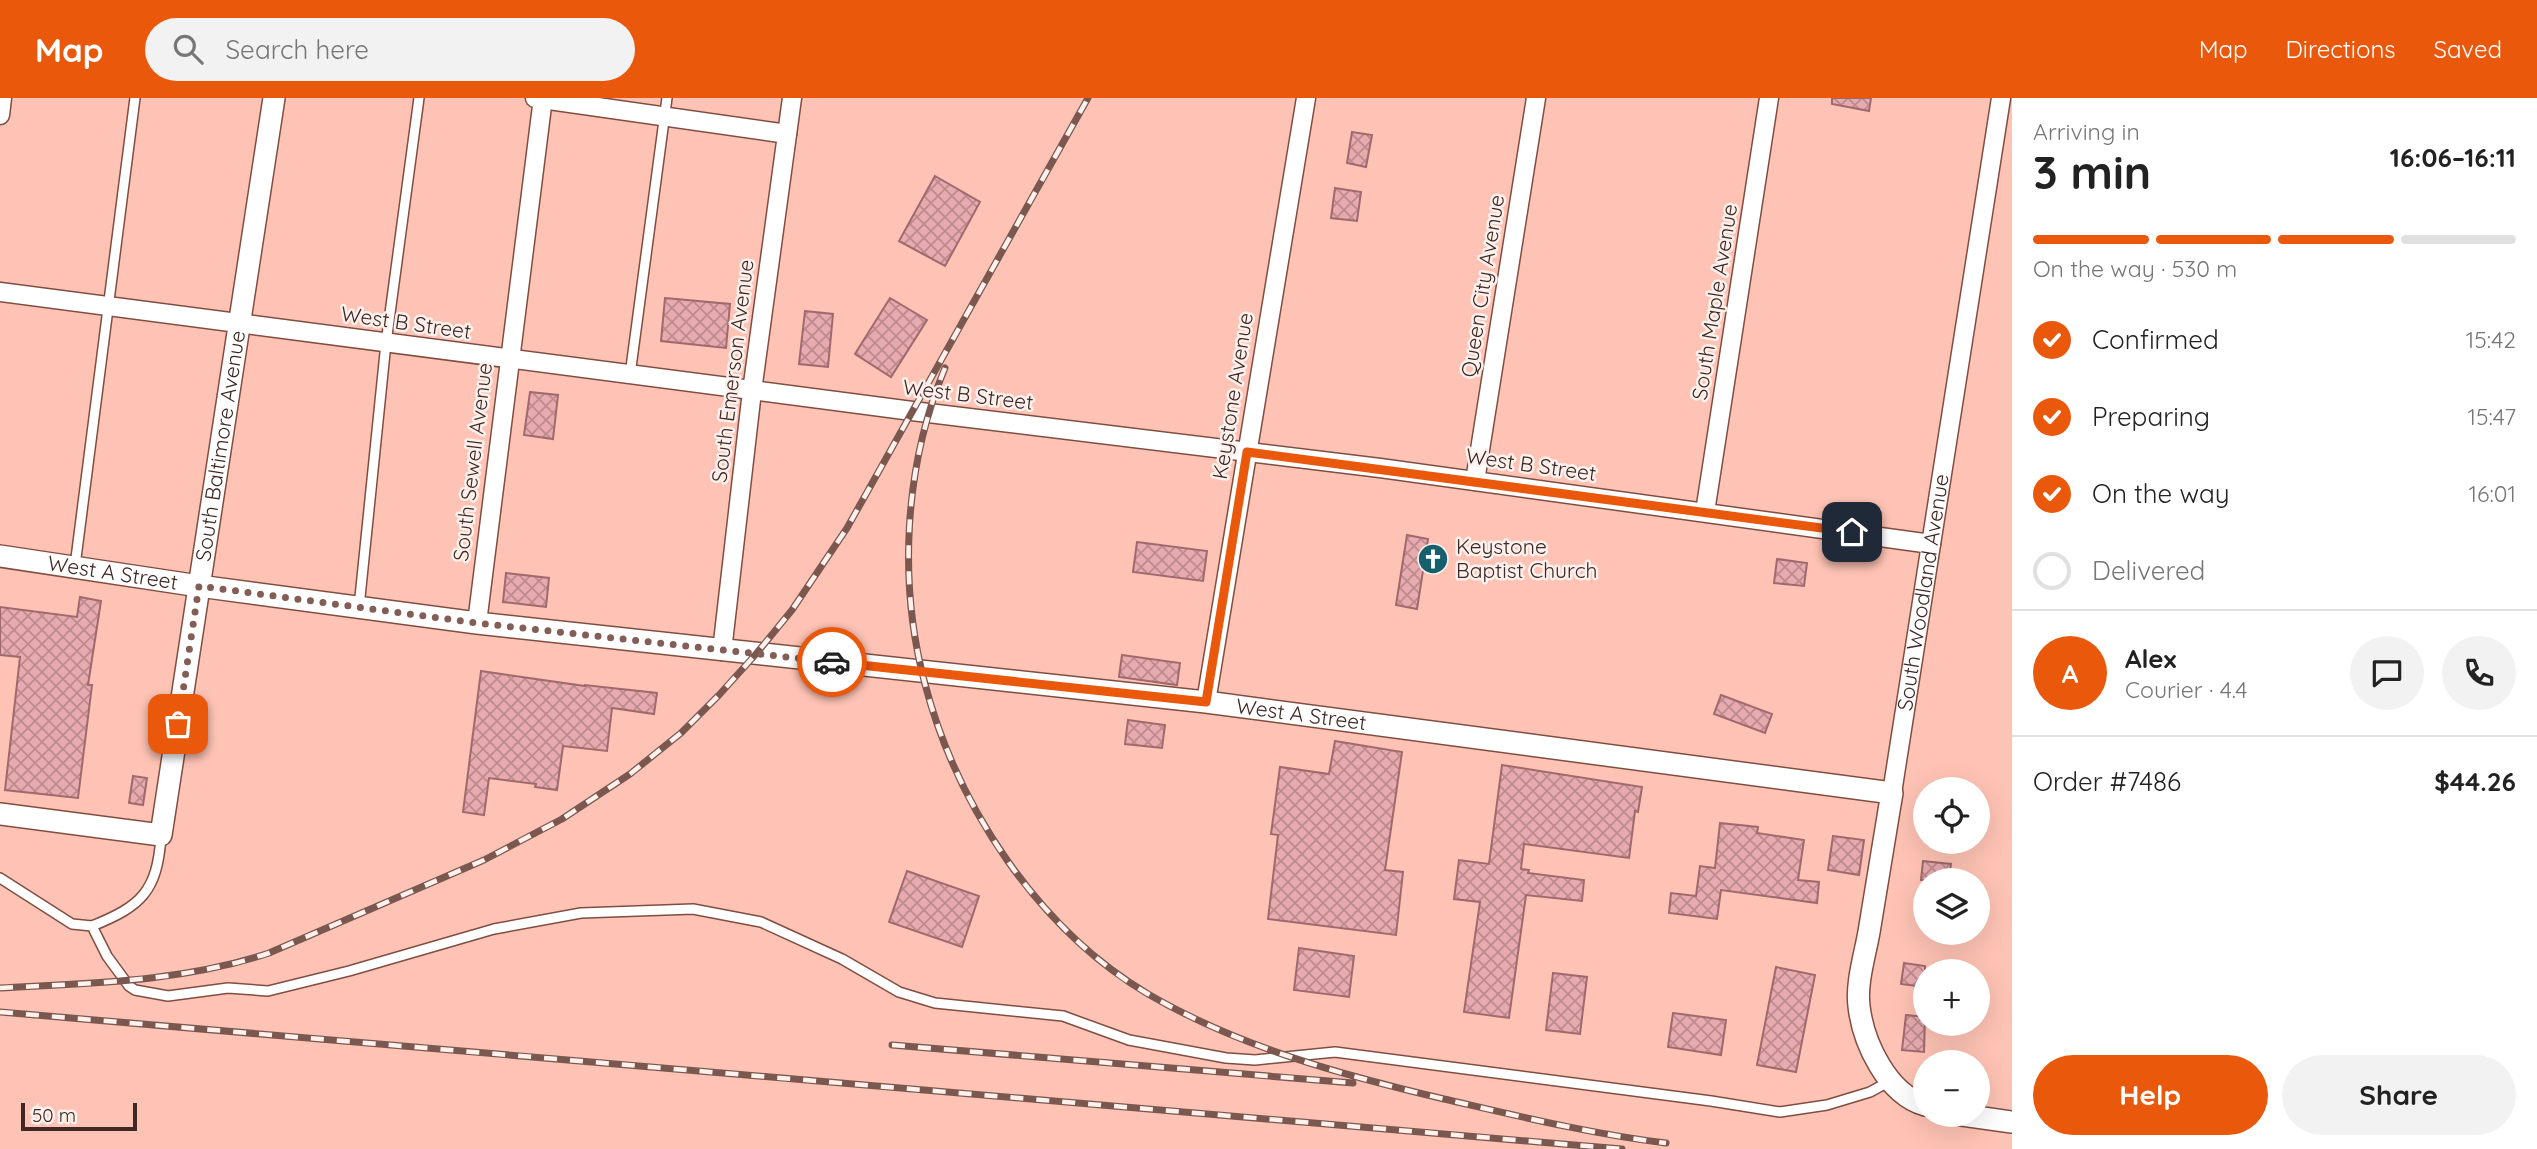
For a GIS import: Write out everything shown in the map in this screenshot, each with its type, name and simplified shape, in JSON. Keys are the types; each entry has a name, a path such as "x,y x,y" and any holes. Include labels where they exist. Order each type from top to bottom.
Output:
{"street":[{"path":"0,114 2,98"},
{"name":"South Baltimore Avenue","path":"161,835 274,98"},
{"path":"540,98 787,134"},
{"name":"South Sewell Avenue","path":"477,623 540,98"},
{"name":"South Emerson Avenue","path":"722,651 752,391 792,98"},
{"name":"Keystone Avenue","path":"1206,702 1306,98"},
{"name":"Queen City Avenue","path":"1475,481 1536,98"},
{"name":"South Maple Avenue","path":"1706,512 1769,98"},
{"name":"South Woodland Avenue","path":"1913,1097 1900,1089 1879,1067 1868,1042 1859,1005 1862,969 2001,98"},
{"name":"West B Street","path":"0,292 752,391 1475,481 1931,544"},
{"name":"West A Street","path":"0,556 477,623 1206,702 1892,793"},
{"path":"0,814 161,835"},
{"path":"1990,1119 2012,1122"}],"lane":[{"path":"75,566 135,98"},
{"path":"359,607 386,344 419,98"},
{"path":"630,375 667,98"},
{"path":"0,878 72,924 92,926 140,901 153,882 160,857 161,835"},
{"path":"92,926 107,956 129,986 135,990 169,996 228,988 268,991 349,971 494,929 582,913 693,909 761,922 842,958 899,992 935,1003 1063,1016 1129,1040 1226,1058 1255,1060 1335,1052 1780,1112 1827,1105 1870,1092 1891,1080"}],"building":[{"path":"1832,98 1871,98 1869,111 1832,104"},
{"path":"1352,132 1372,135 1366,167 1347,163"},
{"path":"935,176 980,202 945,266 899,241"},
{"path":"1335,188 1361,192 1357,221 1331,218"},
{"path":"665,298 730,304 726,348 661,341"},
{"path":"890,298 927,320 891,377 855,354"},
{"path":"805,311 833,314 828,367 799,364"},
{"path":"530,392 558,395 553,439 524,435"},
{"path":"1407,535 1428,539 1417,609 1396,605"},
{"path":"1137,542 1207,551 1203,581 1133,572"},
{"path":"1777,559 1807,563 1804,586 1774,583"},
{"path":"506,573 549,578 546,607 503,602"},
{"path":"80,597 101,601 88,685 92,685 78,798 5,790 20,657 0,655 0,607 77,617"},
{"path":"1122,655 1180,663 1177,685 1119,677"},
{"path":"481,671 657,693 654,714 612,708 607,751 563,746 557,790 535,787 536,784 489,778 484,815 463,812"},
{"path":"1721,695 1772,714 1765,733 1714,714"},
{"path":"1128,720 1165,725 1162,748 1125,744"},
{"path":"1335,741 1402,752 1385,870 1403,872 1396,935 1268,919 1278,835 1271,834 1280,767 1329,774"},
{"path":"1502,765 1642,787 1638,812 1635,811 1629,858 1524,844 1521,869 1529,870 1528,873 1584,880 1582,901 1526,895 1509,1018 1464,1012 1480,902 1454,899 1459,860 1489,864"},
{"path":"133,776 147,778 143,805 129,803"},
{"path":"1720,823 1758,827 1757,833 1804,840 1798,880 1819,882 1817,903 1721,890 1717,919 1669,913 1671,893 1696,896 1700,866 1715,868"},
{"path":"1833,836 1864,840 1859,875 1828,870"},
{"path":"1923,861 1951,864 1950,868 1922,868"},
{"path":"907,871 979,896 962,947 889,922"},
{"path":"1299,948 1354,956 1349,997 1294,990"},
{"path":"1904,963 1913,964 1913,986 1901,984"},
{"path":"1776,967 1815,975 1796,1072 1757,1065"},
{"path":"1553,973 1587,977 1580,1034 1546,1030"},
{"path":"1673,1013 1726,1020 1721,1055 1668,1047"},
{"path":"1906,1015 1913,1016 1913,1036 1924,1036 1924,1050 1902,1050"}],"railway":[{"path":"0,988 170,976 236,963 269,953 484,860 562,819 630,774 681,733 719,695 792,610 847,528 1088,98"},
{"path":"945,368 921,445 909,525 911,606 916,645 939,730 958,775 1007,860 1038,900 1071,935 1108,967 1148,994 1183,1013 1255,1044 1330,1069 1444,1099 1582,1130 1666,1143"},
{"path":"0,1012 1622,1149"},
{"path":"892,1045 1353,1083"}],"way so far":[{"path":"178,724 199,586 477,623 832,662"}],"place":[{"name":"Keystone Baptist Church","path":"1433,559"}],"route":[{"path":"832,662 1206,702 1247,452 1852,532"}]}
